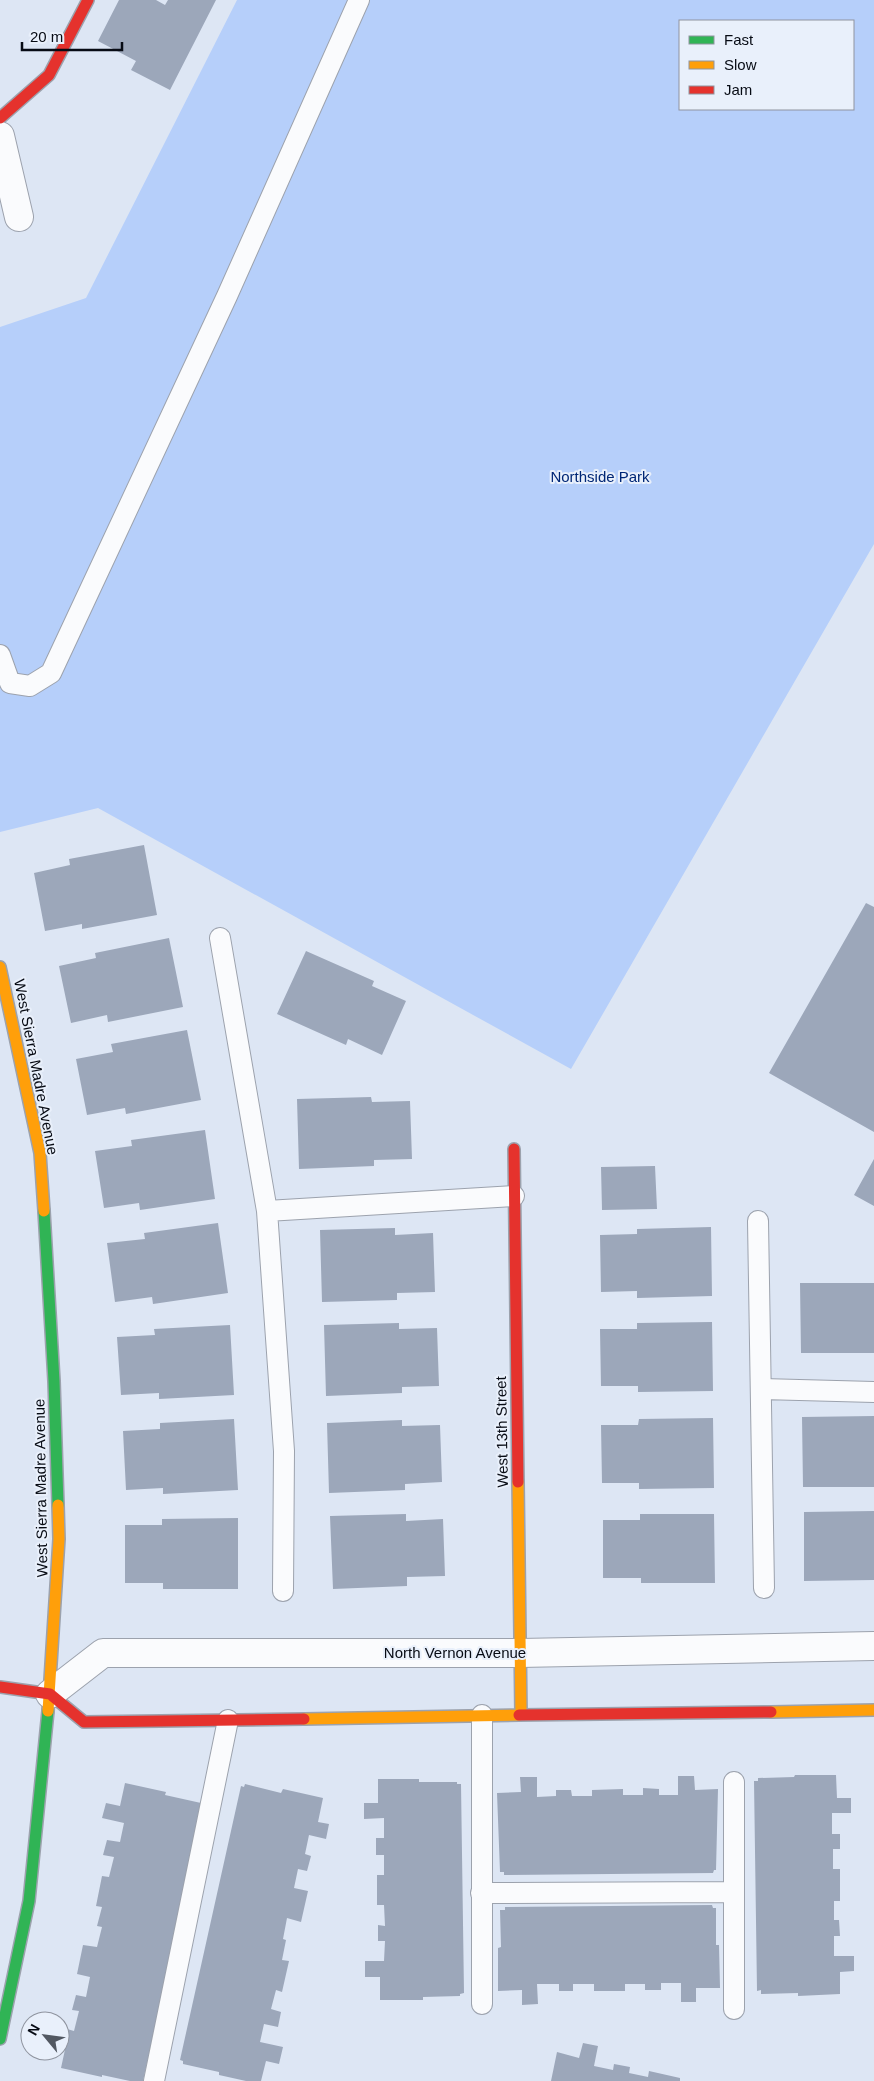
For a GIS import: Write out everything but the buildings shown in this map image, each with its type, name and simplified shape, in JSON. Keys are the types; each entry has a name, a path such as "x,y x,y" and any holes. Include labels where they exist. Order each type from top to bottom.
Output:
{"street":[{"path":"0,118 48,75 88,0"},
{"path":"0,136 19,217"},
{"name":"West Sierra Madre Avenue","path":"0,967 40,1153 54,1381 59,1539 50,1694 29,1901 0,2039"},
{"name":"West 13th Street","path":"514,1149 521,1714"},
{"name":"North Vernon Avenue","path":"50,1694 103,1653 520,1653 874,1646"},
{"path":"0,1687 50,1694 84,1722 874,1710"}],"lane":[{"path":"0,655 10,683 30,686 51,673 222,305 359,0"},
{"path":"220,938 267,1211 284,1451 283,1591"},
{"path":"267,1211 514,1196"},
{"path":"758,1221 764,1588"},
{"path":"762,1389 874,1392"},
{"path":"482,1715 482,2004"},
{"path":"154,2081 228,1720"},
{"path":"734,1782 734,2009"},
{"path":"481,1893 734,1892"}],"green space":[{"name":"Northside Park","path":"237,0 874,0 874,544 571,1069 98,808 0,832 0,327 86,298"}],"traffic: fast":[{"path":"44,1211 54,1381 58,1505"},
{"path":"0,2039 29,1901 48,1711"}],"traffic: slow":[{"path":"0,967 40,1153 44,1211"},
{"path":"518,1482 521,1714"},
{"path":"48,1711 59,1539 58,1505"},
{"path":"771,1712 874,1710"},
{"path":"304,1719 519,1715"}],"traffic: jam":[{"path":"0,118 49,75 88,0"},
{"path":"514,1149 518,1482"},
{"path":"0,1687 50,1694 84,1722 304,1719"},
{"path":"519,1715 771,1712"}]}
